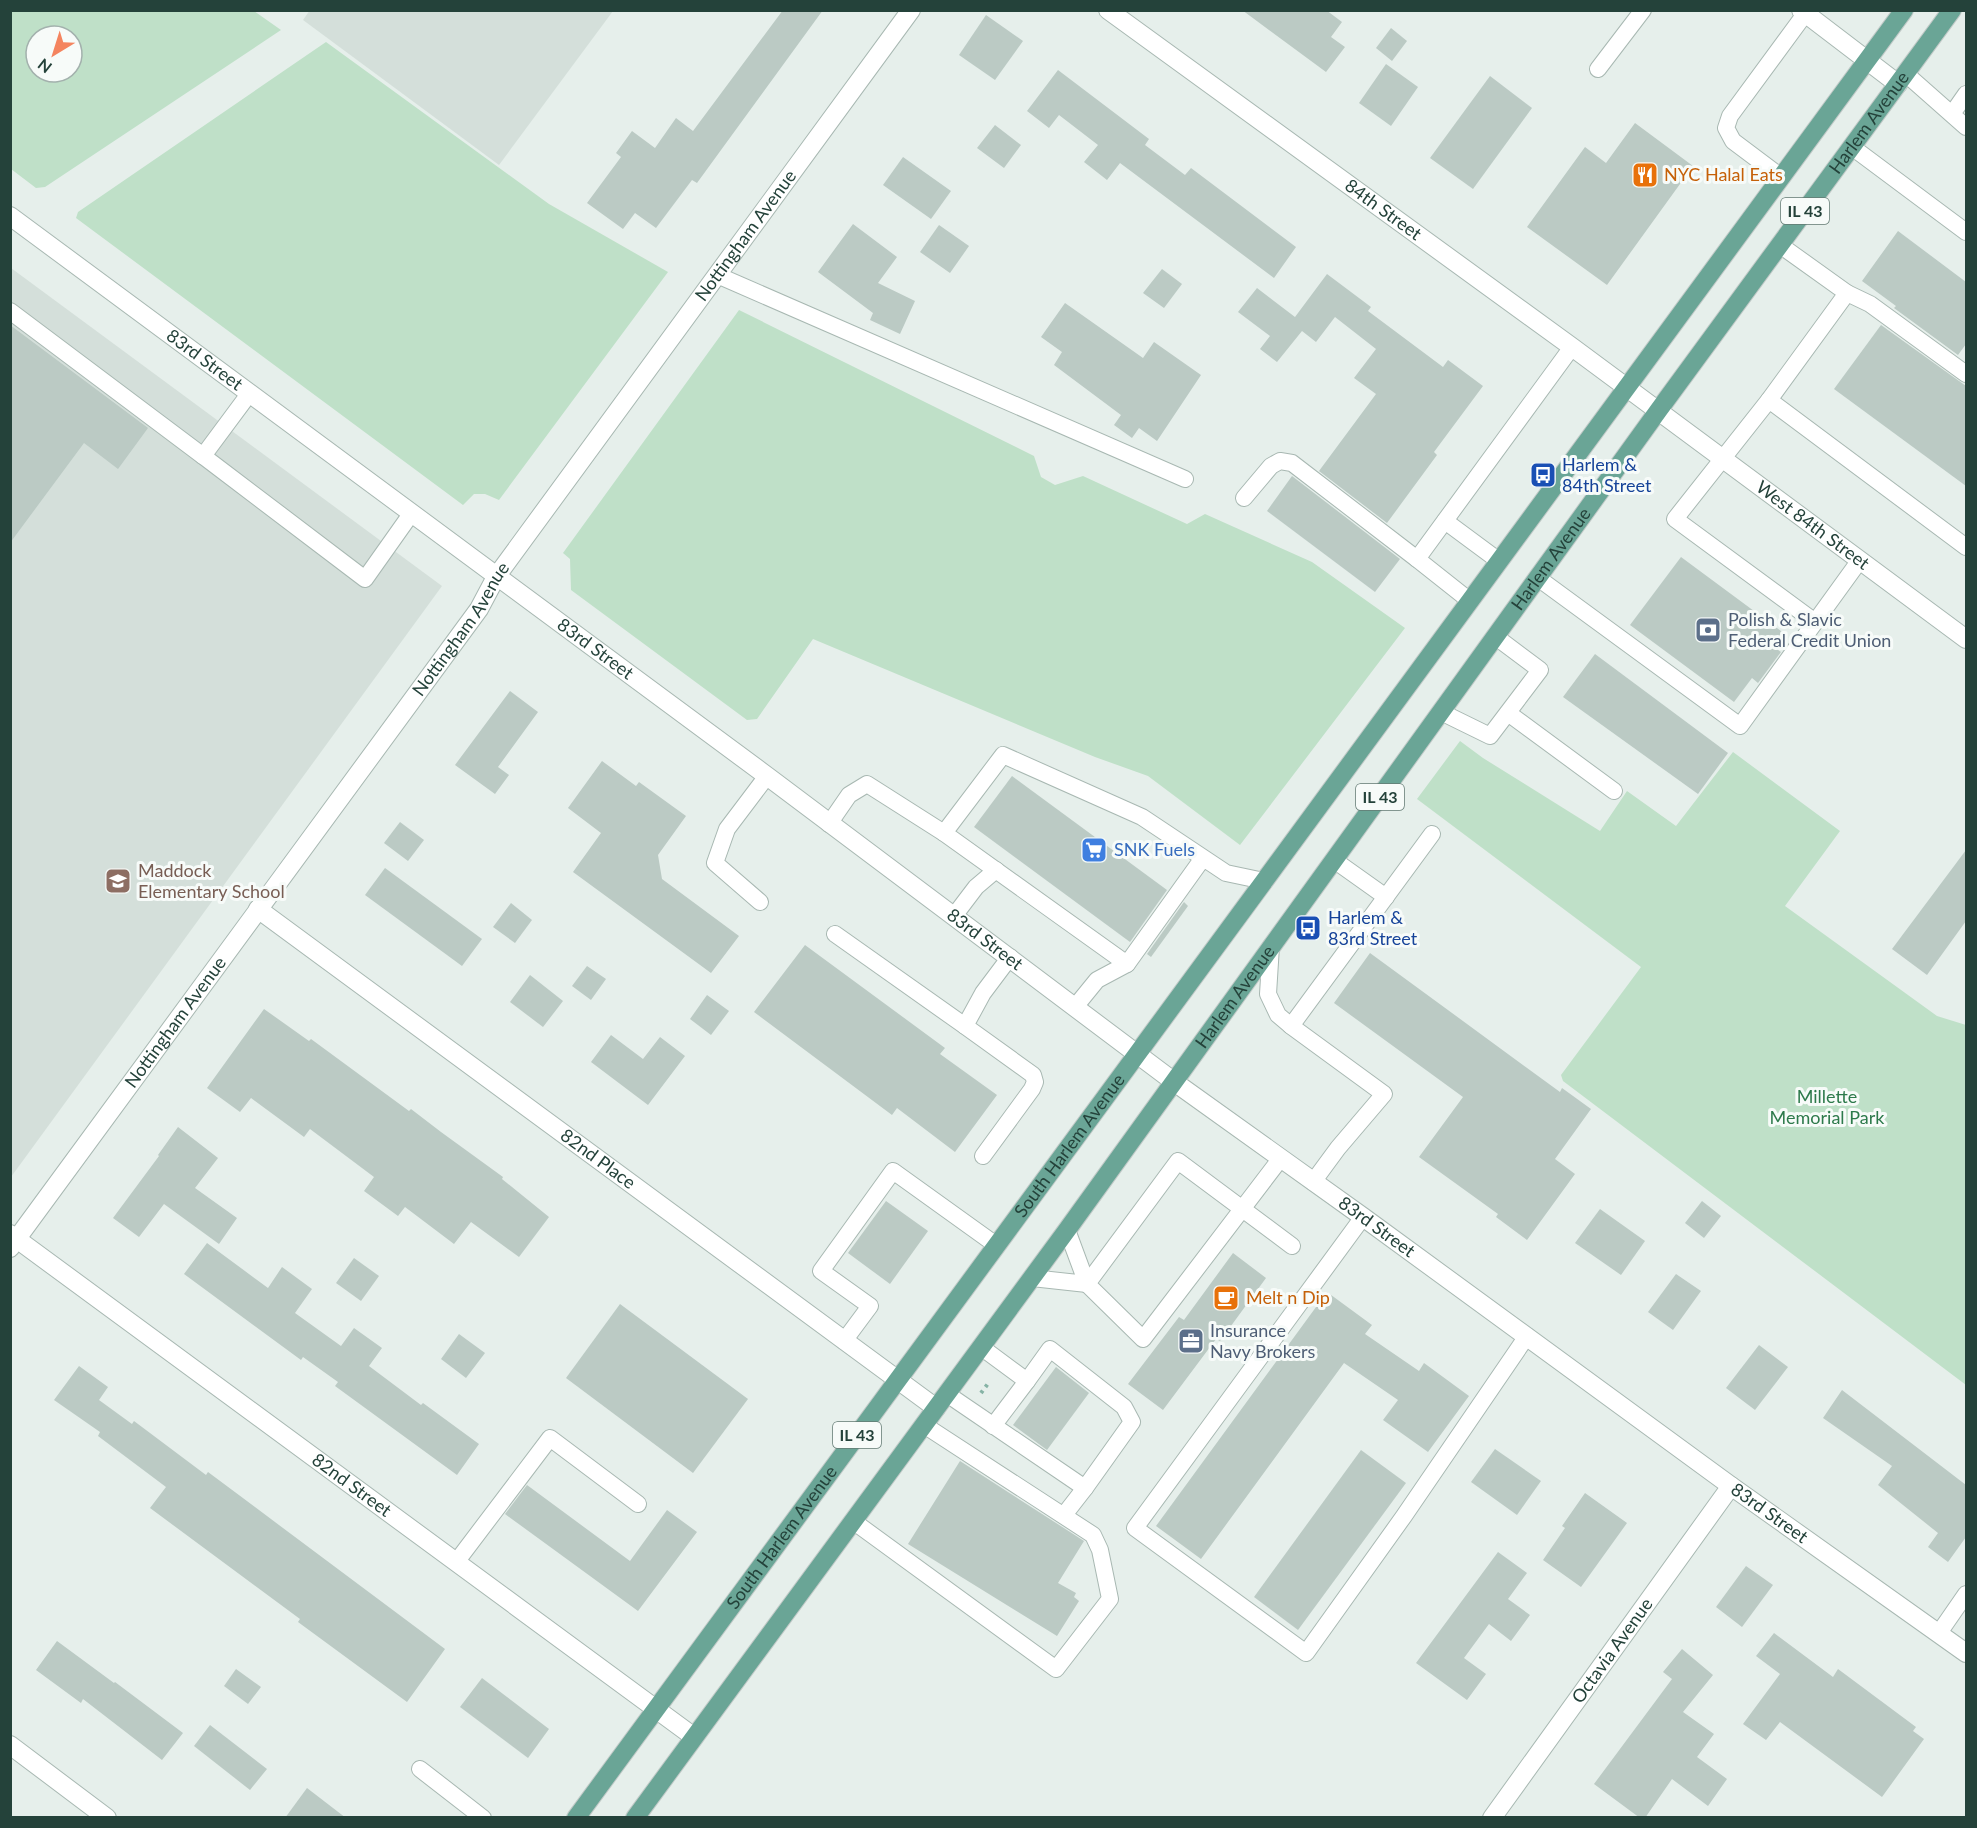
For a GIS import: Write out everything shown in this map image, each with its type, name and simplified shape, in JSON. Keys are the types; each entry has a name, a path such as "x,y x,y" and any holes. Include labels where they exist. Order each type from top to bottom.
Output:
{"main road":[{"name":"IL 43","path":"1137,1053 1904,10"},
{"name":"Harlem Avenue","path":"1173,1081 1658,411 1952,10"},
{"name":"South Harlem Avenue","path":"576,1818 1137,1053"},
{"name":"IL 43","path":"635,1818 1032,1278 1173,1081"}],"street":[{"name":"Nottingham Avenue","path":"13,1240 479,609 496,578 911,10"},
{"name":"84th Street","path":"1108,10 1572,346 1658,411"},
{"path":"1803,12 1868,60 1902,79"},
{"name":"83rd Street","path":"10,216 496,578 767,776 1173,1081 1731,1486 1966,1653"},
{"name":"West 84th Street","path":"1658,411 1966,639"},
{"name":"82nd Place","path":"258,909 897,1380 941,1401"},
{"name":"82nd Street","path":"13,1240 457,1561 694,1737"},
{"name":"Octavia Avenue","path":"1492,1818 1731,1486"},
{"path":"10,1745 107,1818"}],"lane":[{"path":"1598,69 1643,10"},
{"path":"1781,177 1733,141 1726,128 1730,116 1803,12"},
{"path":"1902,79 1952,114 1966,128"},
{"path":"1952,114 1966,94"},
{"path":"1852,147 1966,232"},
{"path":"1780,245 1847,293 1870,304 1966,374"},
{"path":"717,275 1185,479"},
{"path":"1815,622 1675,519 1724,460 1847,293"},
{"path":"10,311 365,579 411,514"},
{"path":"1417,559 1572,346"},
{"path":"203,456 249,394"},
{"path":"1769,400 1966,547"},
{"path":"1244,498 1271,466 1280,461 1292,463 1470,601"},
{"path":"1445,520 1499,561"},
{"path":"1539,578 1740,726 1860,560"},
{"path":"1441,712 1490,736 1540,670 1496,637"},
{"path":"1508,713 1614,791"},
{"path":"944,833 1003,755 1142,817 1226,873 1264,881"},
{"path":"760,902 715,863 727,829 767,776"},
{"path":"829,824 849,795 867,784 944,833 1127,964"},
{"path":"1291,1026 1432,834"},
{"path":"1075,1007 1097,980 1127,964 1203,858"},
{"path":"1334,860 1386,897"},
{"path":"954,916 976,887 996,870"},
{"path":"835,934 1033,1075 1035,1082 1032,1089 983,1156"},
{"path":"1271,946 1268,994 1278,1015 1384,1094 1338,1148 1313,1182"},
{"path":"965,1026 983,993 1010,957"},
{"path":"1067,1230 1087,1284 1143,1339 1281,1158"},
{"path":"1087,1284 1178,1161 1292,1246"},
{"path":"844,1341 870,1306 821,1271 893,1171 996,1245"},
{"path":"1363,1217 1135,1528 1306,1653 1404,1516 1527,1336"},
{"path":"1032,1278 1087,1284"},
{"path":"981,1347 1027,1381"},
{"path":"993,1426 1050,1349 1124,1407 1132,1422 1064,1515"},
{"path":"941,1401 993,1426 1085,1488"},
{"path":"853,1521 1056,1669 1110,1599 1100,1550 1093,1535 924,1425"},
{"path":"457,1561 550,1438 638,1504"},
{"path":"1939,1633 1966,1594"},
{"path":"420,1769 483,1818"}],"path":[{"path":"978,1398 990,1381"}],"shaded area":[{"path":"310,10 613,11 499,165 303,20"},
{"name":"Maddock Elementary School","path":"11,268 442,586 11,1177"}],"green space":[{"path":"11,10 254,11 281,30 45,187 36,188 11,169"},
{"path":"326,42 549,204 668,272 499,500 485,494 474,494 463,505 76,218 78,212"},
{"path":"739,310 1034,456 1041,477 1055,485 1083,476 1187,524 1205,514 1312,562 1405,628 1240,845 1148,776 1095,757 813,639 757,719 747,720 571,590 570,559 563,553"},
{"name":"Millette Memorial Park","path":"1460,741 1483,758 1600,831 1627,791 1676,826 1733,752 1840,831 1785,906 1937,1016 1966,1025 1966,1385 1563,1081 1561,1075 1641,967 1417,799"}],"building":[{"path":"783,10 823,10 697,183 692,180 656,228 635,213 623,229 587,203 621,157 616,153 632,131 655,148 676,118 693,131"},
{"path":"1242,10 1326,10 1342,22 1331,37 1345,47 1326,72"},
{"path":"986,15 1023,41 995,80 959,55"},
{"path":"1391,28 1407,41 1392,61 1376,48"},
{"path":"1386,64 1418,87 1391,126 1359,103"},
{"path":"1058,70 1149,139 1145,145 1185,175 1191,168 1296,247 1274,278 1120,163 1107,180 1084,162 1098,145 1059,115 1049,128 1027,111"},
{"path":"1490,76 1532,108 1473,189 1430,158"},
{"path":"1635,123 1693,166 1607,285 1527,227 1585,147 1606,163"},
{"path":"995,125 1021,145 1004,168 977,148"},
{"path":"903,157 951,191 931,219 883,185"},
{"path":"853,224 897,257 878,283 915,301 900,334 870,320 873,313 818,272"},
{"path":"939,225 969,246 950,273 920,252"},
{"path":"1898,231 1966,282 1966,344 1958,355 1894,308 1896,306 1862,281"},
{"path":"1162,269 1182,284 1164,308 1143,293"},
{"path":"1327,274 1371,307 1368,311 1443,367 1448,360 1483,386 1434,452 1437,455 1387,523 1319,471 1376,394 1354,378 1376,349 1335,317 1316,342 1302,331 1277,362 1260,349 1270,336 1238,312 1257,288 1295,317"},
{"path":"1065,303 1143,358 1154,342 1201,375 1157,441 1139,428 1132,438 1114,425 1121,415 1054,365 1062,352 1041,337"},
{"path":"10,325 148,428 118,469 84,443 10,543"},
{"path":"1881,325 1966,386 1966,486 1834,389"},
{"path":"1292,476 1400,559 1375,592 1267,511"},
{"name":"Polish & Slavic Federal Credit Union","path":"1681,557 1785,634 1775,648 1781,652 1758,683 1752,678 1734,702 1630,625"},
{"path":"1595,654 1728,753 1698,794 1563,697"},
{"path":"510,691 538,712 498,767 509,775 495,794 455,765"},
{"path":"602,761 636,786 639,782 686,816 658,855 662,879 739,936 711,973 573,872 601,833 568,808"},
{"name":"SNK Fuels","path":"1012,776 1167,890 1130,942 974,827"},
{"path":"400,822 424,840 408,861 384,843"},
{"path":"1966,850 1966,921 1927,975 1892,949"},
{"path":"385,868 482,939 462,966 365,895"},
{"path":"1184,902 1188,906 1151,957 1147,954"},
{"path":"511,903 532,920 515,943 493,927"},
{"path":"805,945 945,1048 940,1054 997,1095 955,1152 897,1108 892,1115 754,1012"},
{"path":"1370,953 1560,1092 1562,1088 1591,1109 1555,1159 1575,1174 1527,1240 1496,1217 1498,1214 1419,1157 1463,1097 1334,1003"},
{"path":"587,966 606,979 591,1000 572,986"},
{"path":"530,975 563,1001 543,1027 510,1002"},
{"path":"707,995 729,1011 711,1035 690,1019"},
{"path":"264,1009 309,1041 311,1039 409,1111 411,1109 503,1177 502,1179 549,1217 519,1257 471,1222 454,1244 405,1207 398,1216 364,1191 374,1177 310,1129 304,1137 251,1098 240,1112 207,1088"},
{"path":"611,1035 643,1059 660,1037 685,1056 648,1105 591,1062"},
{"path":"178,1127 218,1158 195,1188 237,1218 219,1244 164,1204 139,1237 113,1218"},
{"path":"886,1201 928,1231 890,1284 848,1253"},
{"path":"1702,1201 1721,1216 1704,1238 1685,1223"},
{"path":"1600,1209 1645,1241 1621,1275 1575,1243"},
{"path":"207,1243 268,1288 282,1267 312,1289 295,1313 341,1346 354,1328 382,1348 369,1366 479,1444 457,1475 335,1386 338,1382 303,1357 301,1360 184,1274"},
{"path":"1233,1253 1266,1278 1220,1341 1216,1339 1163,1410 1128,1384 1179,1317 1184,1320"},
{"path":"354,1258 379,1276 361,1301 336,1283"},
{"path":"1676,1274 1701,1291 1673,1330 1648,1312"},
{"path":"1327,1292 1372,1325 1365,1334 1419,1371 1424,1363 1469,1396 1428,1452 1383,1420 1398,1400 1344,1363 1201,1559 1156,1526"},
{"path":"620,1304 748,1399 693,1473 566,1378"},
{"path":"459,1334 485,1353 466,1378 441,1359"},
{"path":"1759,1345 1788,1367 1755,1410 1726,1388"},
{"path":"79,1366 108,1387 99,1400 132,1424 134,1421 206,1475 208,1472 445,1649 407,1702 298,1622 300,1619 150,1508 166,1487 98,1436 100,1432 54,1400"},
{"path":"1056,1367 1089,1393 1047,1450 1013,1425"},
{"path":"1842,1390 1966,1485 1966,1537 1948,1562 1928,1547 1938,1533 1878,1485 1892,1466 1823,1418"},
{"path":"1495,1449 1541,1481 1517,1515 1471,1482"},
{"path":"1361,1450 1406,1483 1298,1630 1254,1597"},
{"path":"960,1461 1084,1541 1058,1583 1076,1593 1074,1597 1079,1601 1057,1636 908,1544"},
{"path":"527,1485 630,1561 667,1510 697,1532 638,1611 505,1514"},
{"path":"1585,1493 1627,1523 1581,1587 1543,1560 1565,1528 1562,1526"},
{"path":"1498,1552 1527,1573 1508,1599 1530,1615 1511,1641 1489,1624 1464,1658 1486,1674 1467,1700 1416,1663"},
{"path":"1746,1566 1773,1585 1742,1627 1716,1607"},
{"path":"1774,1633 1833,1677 1838,1669 1916,1727 1913,1731 1924,1739 1882,1797 1780,1722 1766,1740 1743,1724 1780,1674 1756,1656"},
{"path":"57,1641 183,1733 162,1760 83,1699 81,1703 36,1670"},
{"path":"1682,1649 1713,1675 1683,1712 1714,1734 1697,1757 1727,1779 1708,1806 1672,1779 1645,1818 1640,1818 1594,1784 1672,1679 1663,1672"},
{"path":"236,1669 261,1687 248,1704 224,1686"},
{"path":"482,1678 549,1729 528,1758 460,1707"},
{"path":"210,1725 267,1769 250,1790 194,1746"},
{"path":"307,1788 346,1818 285,1818"}],"place":[{"name":"NYC Halal Eats","path":"1645,175"},
{"name":"Harlem & 84th Street","path":"1543,475"},
{"name":"Polish & Slavic Federal Credit Union","path":"1708,630"},
{"name":"SNK Fuels","path":"1094,850"},
{"name":"Maddock Elementary School","path":"118,881"},
{"name":"Harlem & 83rd Street","path":"1308,928"},
{"name":"Melt n Dip","path":"1226,1298"},
{"name":"Insurance Navy Brokers","path":"1191,1341"}]}
